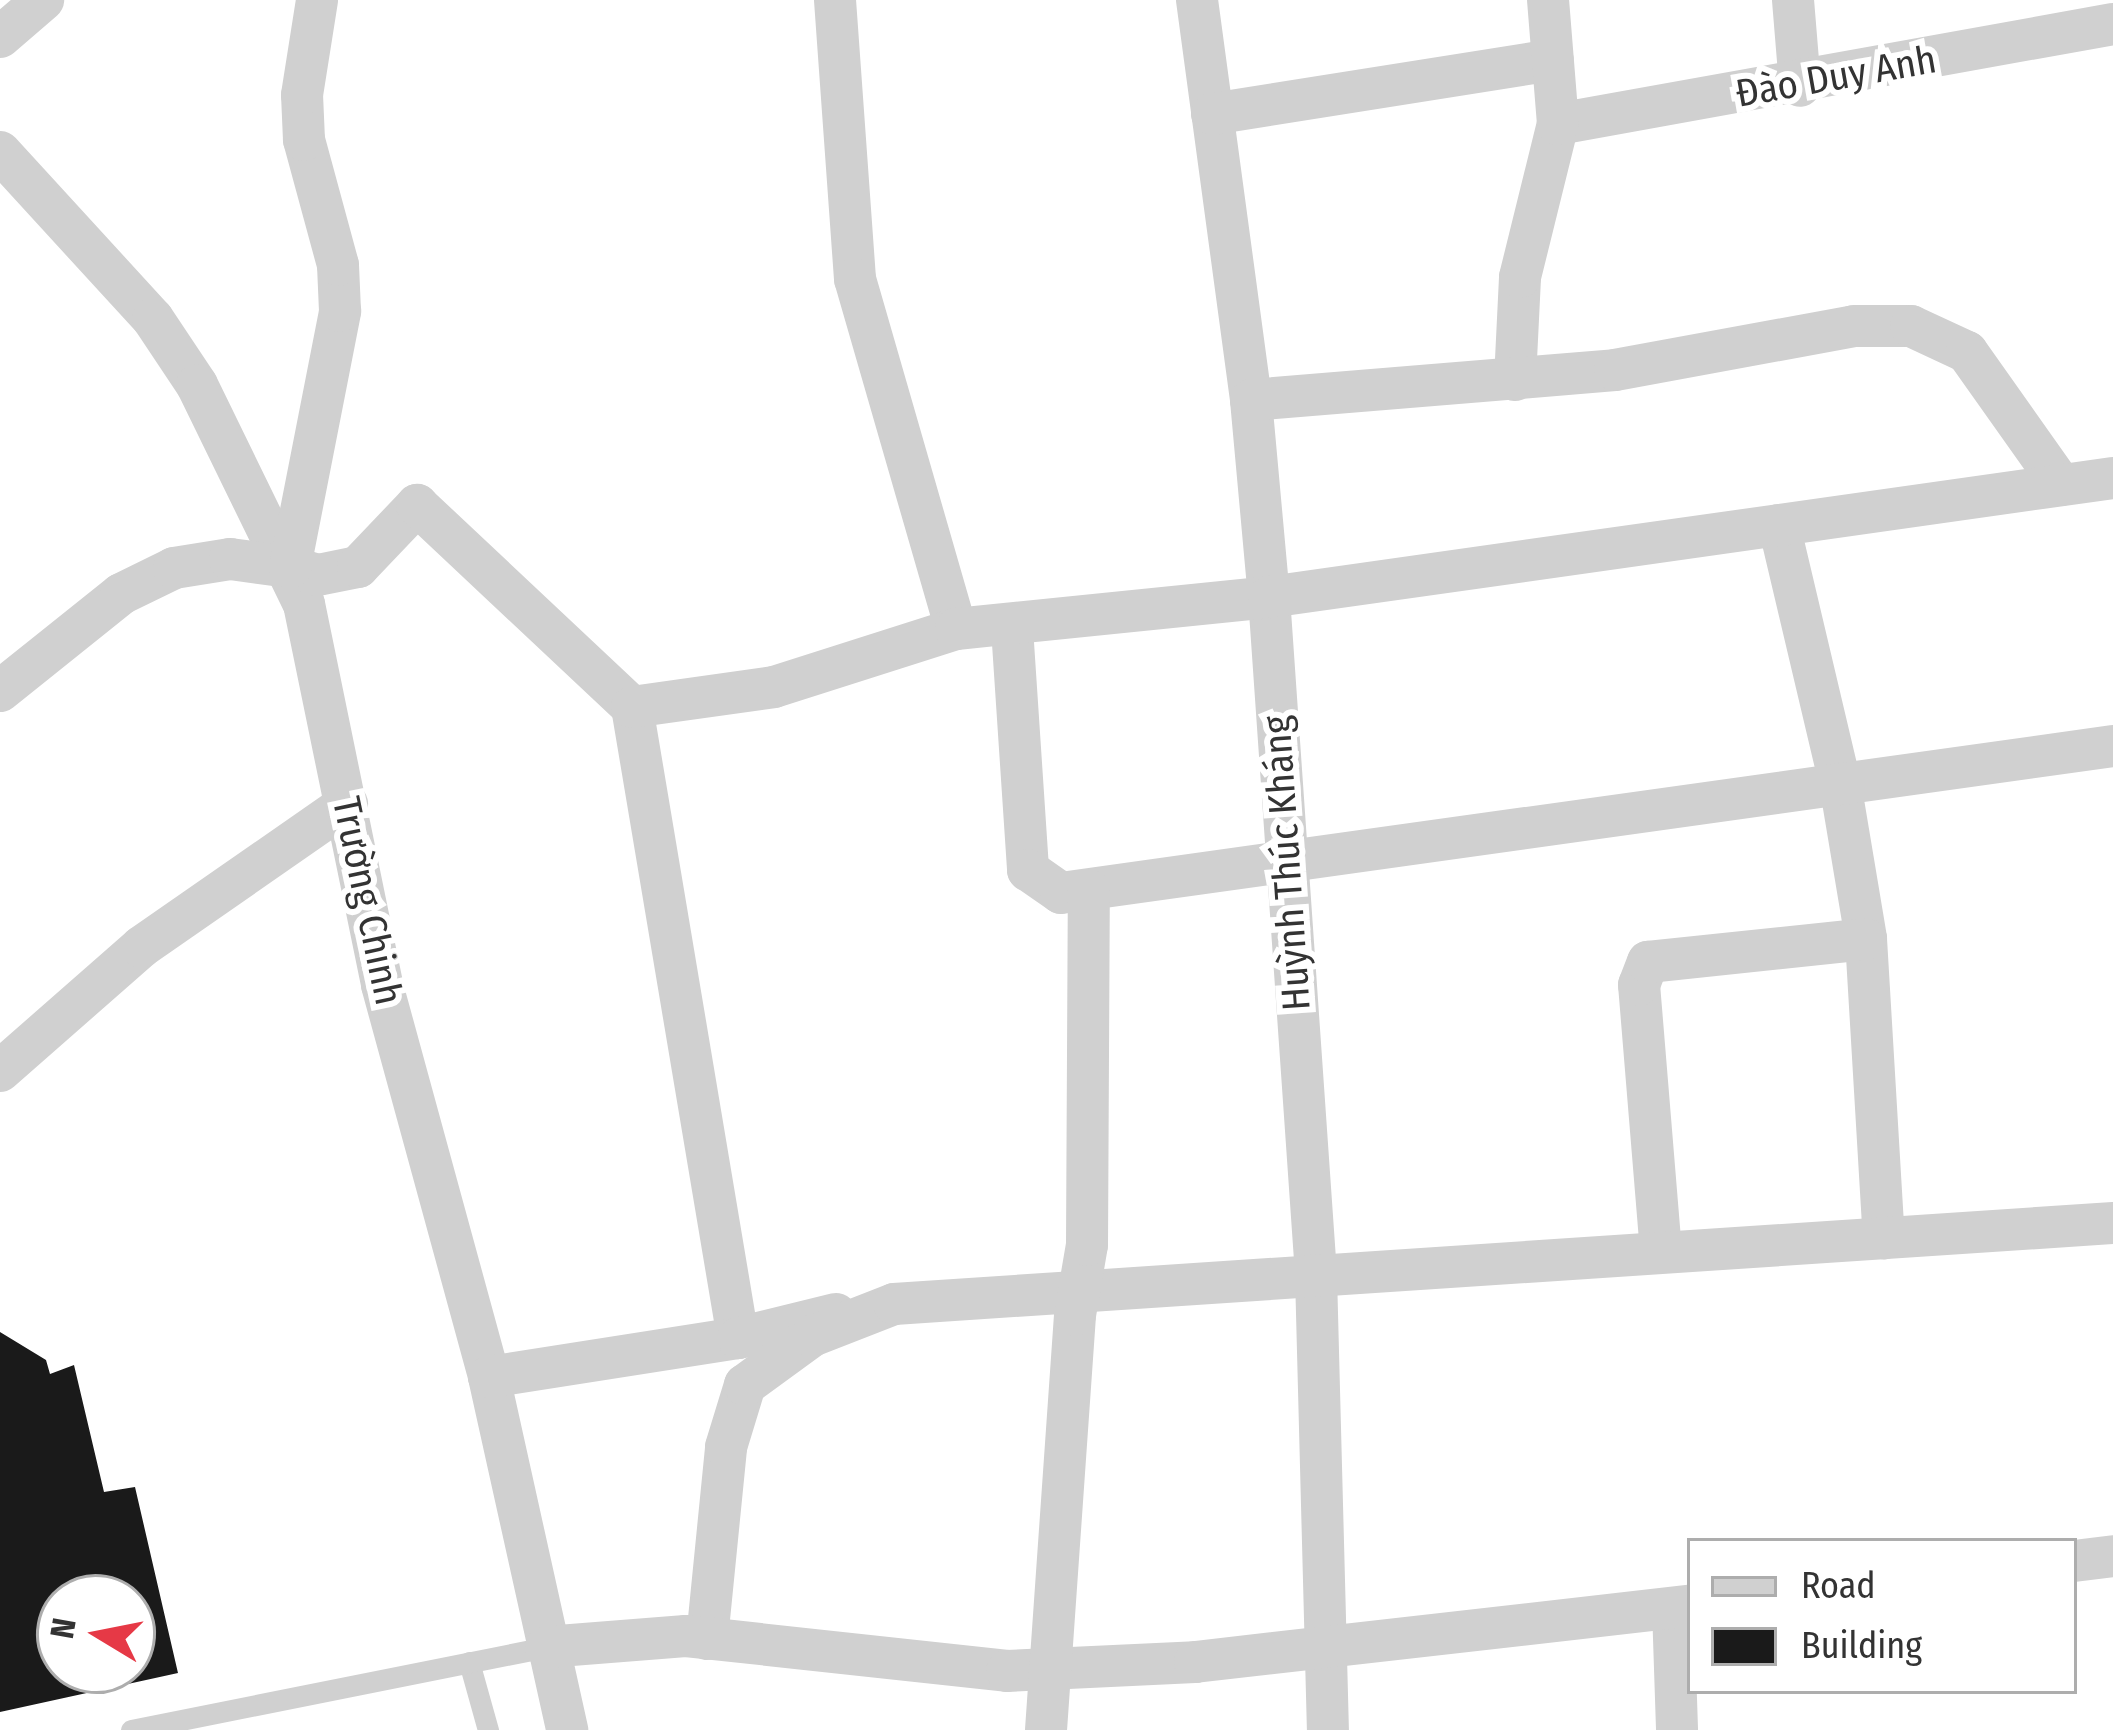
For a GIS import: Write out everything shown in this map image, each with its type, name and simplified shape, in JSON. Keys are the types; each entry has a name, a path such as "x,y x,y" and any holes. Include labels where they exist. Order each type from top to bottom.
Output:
{"street":[{"path":"0,37 43,0"},
{"path":"290,567 340,311 334,246 304,140 302,95 317,0"},
{"path":"835,0 855,279 956,629"},
{"name":"Huỳnh Thúc Kháng","path":"1197,0 1251,400 1269,597 1316,1275 1328,1730"},
{"path":"1515,380 1520,277 1558,124 1548,0"},
{"path":"1792,0 1800,86"},
{"name":"Đào Duy Anh","path":"1558,124 1800,86 2113,24"},
{"path":"1212,114 1553,60"},
{"name":"Trường Chinh","path":"0,152 153,319 197,385 290,567 347,804 382,985 489,1376 567,1730"},
{"path":"1251,400 1515,380 1686,361 1855,326 1911,326 1967,352 2061,485"},
{"path":"632,707 774,686 956,629 1012,628 1269,597 2113,478"},
{"path":"0,691 121,594 174,568 230,559 318,575 358,567 417,505 632,707 739,1338"},
{"path":"1779,525 1840,784 1866,939 1884,1238"},
{"path":"1012,628 1028,870 1061,893 1252,872 1287,860 2113,746"},
{"path":"0,1072 141,947 347,804"},
{"path":"1046,1730 1078,1297 1088,1245 1089,890"},
{"path":"1661,1252 1639,985 1648,962 1866,939"},
{"path":"489,1376 739,1338 894,1304 1078,1297 1316,1275 2113,1222"},
{"path":"707,1639 726,1447 745,1385 812,1336 894,1304"},
{"path":"2077,1561 2113,1556"},
{"path":"546,1647 707,1639 1050,1669 1324,1648 1681,1607 1676,1730"}],"lane":[{"path":"131,1730 546,1647"},
{"path":"469,1663 488,1730"}],"building":[{"path":"0,1332 46,1360 50,1374 74,1365 104,1492 135,1487 155,1574 36,1574 36,1694 82,1694 0,1712"},
{"path":"156,1578 178,1673 156,1678"}]}
